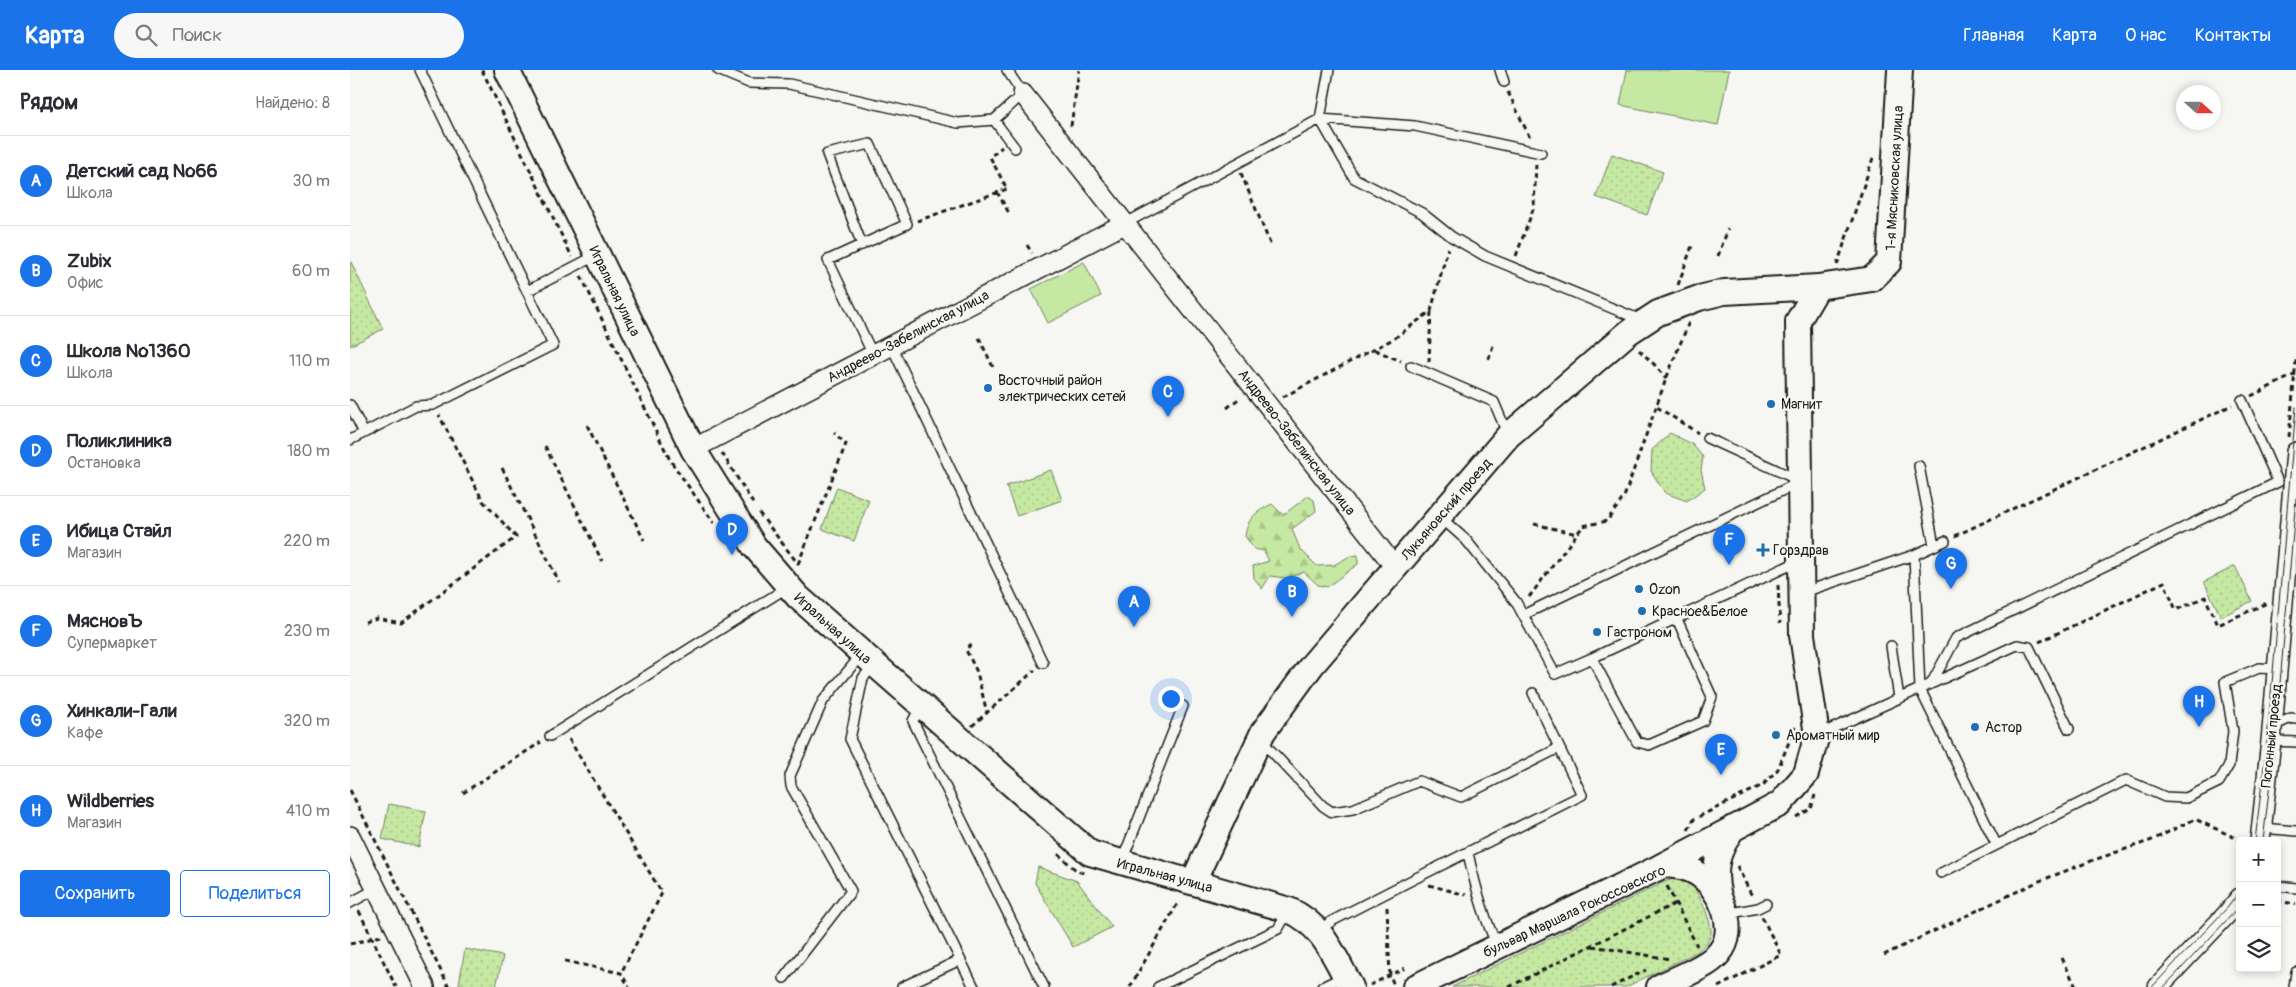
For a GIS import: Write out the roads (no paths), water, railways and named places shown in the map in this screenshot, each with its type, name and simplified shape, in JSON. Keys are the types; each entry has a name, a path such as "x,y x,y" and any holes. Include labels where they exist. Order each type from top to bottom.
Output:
{"street":[{"name":"Игральная улица","path":"507,70 597,255 703,444 754,546 796,579 868,659 920,705 970,727 1090,853 1289,910 1305,917 1318,931 1355,983"},
{"name":"1-я Мясниковская улица","path":"1825,286 1872,279 1889,262 1900,70"},
{"name":"Андреево-Забелинская улица","path":"1023,94 1395,568"},
{"name":"Андреево-Забелинская улица","path":"703,444 1124,224"},
{"name":"Лукьяновский проезд","path":"1193,882 1260,739 1312,665 1508,436 1636,327 1668,309 1699,298 1724,292 1825,286"},
{"path":"1666,875 1733,828 1780,804 1806,774 1817,735 1802,635 1798,321 1825,286"},
{"name":"Погонный проезд","path":"2260,834 2272,733 2296,452"},
{"path":"1659,987 1718,955 1724,946 1728,934 1715,868 1721,846 1733,828"},
{"path":"350,836 425,987"},
{"name":"бульвар Маршала Рокоссовского","path":"1405,980 1498,946 1666,875 1678,866 1698,874 1722,906"},
{"path":"2158,987 2236,903"}],"lane":[{"path":"350,440 416,406 433,405 553,345 420,70"},
{"path":"718,70 749,82 789,84 958,123 994,120 1023,94 1007,70"},
{"path":"1329,70 1320,118 1354,178 1422,213 1452,237 1636,327"},
{"path":"1500,70 1505,85"},
{"path":"1124,224 1320,118 1414,126 1539,152"},
{"path":"994,120 1015,148"},
{"path":"862,245 827,154 870,144 907,224 862,245 828,260 873,355"},
{"path":"527,291 597,255"},
{"path":"891,345 1043,664"},
{"path":"1411,366 1494,402 1508,436"},
{"path":"1931,684 1956,638 2278,482 2242,400"},
{"path":"350,405 364,433"},
{"path":"1707,438 1800,482"},
{"path":"1919,466 1934,545"},
{"path":"1524,615 1800,482"},
{"path":"1440,517 1466,540 1516,602 1554,674 1802,560"},
{"path":"1802,592 1914,555 1944,541"},
{"path":"1914,555 1920,689 1996,844"},
{"path":"550,736 796,579"},
{"path":"1592,658 1636,742 1649,745 1703,721 1712,697 1677,619"},
{"path":"1892,646 1899,698"},
{"path":"1817,735 2017,646 2028,647 2069,729"},
{"path":"868,659 850,739 974,987"},
{"path":"784,978 850,891 791,786 790,776 823,701 868,659"},
{"path":"1941,873 2126,780 2165,797 2186,798 2219,782 2229,765 2233,730 2225,682 2259,668 2277,668"},
{"path":"1318,931 1332,921 1582,795 1533,693"},
{"path":"920,705 913,720 1044,987"},
{"path":"1121,863 1183,706"},
{"path":"2272,733 2291,718 2296,719"},
{"path":"2272,733 2296,742"},
{"path":"1260,739 1323,806 1332,812 1353,809 1419,781 1462,797 1559,748"},
{"path":"2260,834 2296,831"},
{"path":"1468,853 1479,898 1489,928 1498,946"},
{"path":"2281,886 2296,888"},
{"path":"352,902 376,889"},
{"path":"1722,906 1758,908 1766,904"},
{"path":"1158,987 1278,929 1289,910"},
{"path":"902,987 960,960"},
{"path":"2294,987 2296,972"},
{"path":"1322,987 1355,983"}],"tram line":[{"path":"2255,837 2267,741 2296,407"},
{"path":"2263,837 2275,741 2296,498"},
{"path":"2152,987 2236,896"},
{"path":"2164,987 2236,910"}],"place":[{"name":"Восточный район электрических сетей","path":"988,388"},
{"name":"Магнит","path":"1771,404"},
{"name":"Школа №1360","path":"1168,417"},
{"name":"Горздрав","path":"1763,550"},
{"name":"Поликлиника","path":"732,555"},
{"name":"МясновЪ","path":"1729,565"},
{"name":"Ozon","path":"1639,589"},
{"name":"Хинкали-Гали","path":"1951,589"},
{"name":"Красное&Белое","path":"1642,611"},
{"name":"Zubix","path":"1292,617"},
{"name":"Детский сад №66","path":"1134,627"},
{"name":"Гастроном","path":"1597,632"},
{"name":"Астор","path":"1975,727"},
{"name":"Wildberries","path":"2199,727"},
{"name":"Ароматный мир","path":"1776,735"},
{"name":"Ибица Стайл","path":"1721,775"}]}
